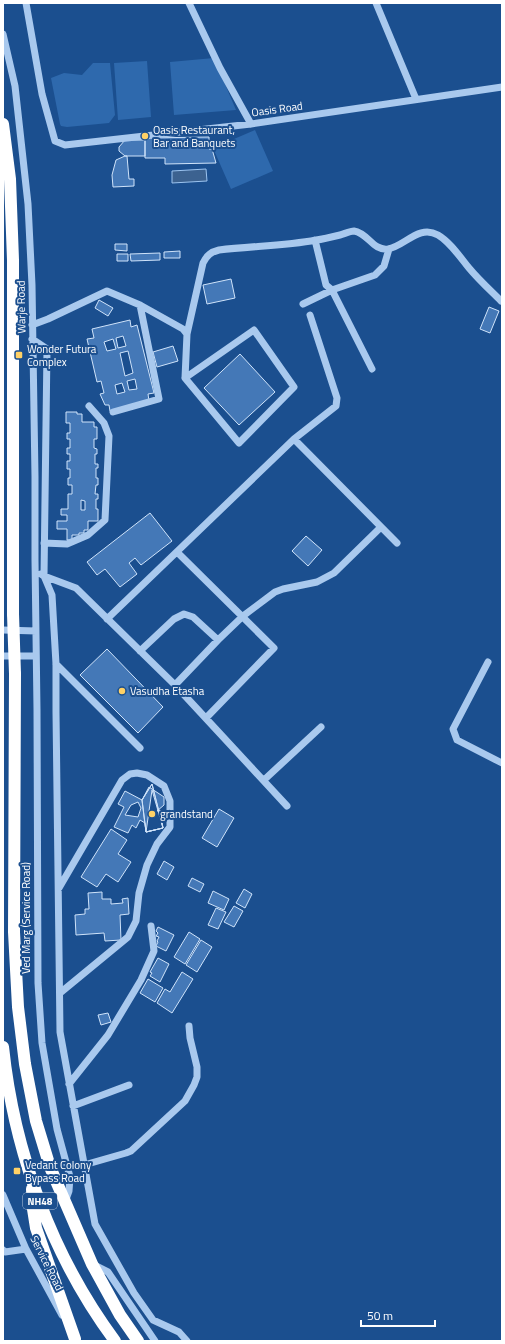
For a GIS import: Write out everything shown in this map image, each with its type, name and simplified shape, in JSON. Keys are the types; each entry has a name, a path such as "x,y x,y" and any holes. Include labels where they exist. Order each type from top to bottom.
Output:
{"highway":[{"name":"NH48","path":"3,124 10,179 13,260 13,614 15,674 14,932 18,1007 25,1064 36,1121 50,1167 92,1264 120,1315 138,1341"},
{"name":"NH48","path":"3,1047 14,1120 32,1181 62,1255 76,1282 103,1326 115,1341"},
{"path":"32,1181 33,1209 36,1228 76,1340"}],"street":[{"name":"Oasis Road","path":"26,3 42,94 55,141 65,145 251,124 502,87"},
{"path":"189,3 220,68 251,124"},
{"path":"376,3 416,99"},
{"name":"Warje Road","path":"3,34 15,86 28,204 32,285 36,477 36,631"},
{"path":"185,378 254,330 294,388 239,443 185,378 187,334 203,262 207,256 219,250 315,240 341,235 352,231 364,236 377,247 389,249 413,236 424,232 431,232 446,241 501,301"},
{"path":"315,240 326,285 332,290 372,369"},
{"path":"303,304 332,290 375,275 384,266 389,249"},
{"path":"32,325 107,291 140,305 183,329 187,334"},
{"path":"113,412 159,399 140,305"},
{"path":"107,619 294,439 336,406 337,398 310,315"},
{"path":"32,339 47,349 44,576 52,595 56,664 60,1032 95,1224 134,1293 153,1320 178,1332 187,1341"},
{"path":"44,543 67,544 88,535 105,520 109,436 104,423 89,406"},
{"path":"294,439 397,543"},
{"path":"175,685 243,616 275,592 317,582 331,575 381,527"},
{"path":"177,552 274,648 206,718"},
{"path":"35,570 44,576 76,588 175,685 287,806"},
{"path":"140,651 174,618 184,614 193,617 218,640"},
{"path":"3,630 36,631"},
{"name":"Ved Marg (Service Road)","path":"36,631 38,983 42,1043 57,1129 70,1177 69,1191 65,1202"},
{"path":"3,656 36,656"},
{"path":"488,662 453,729 457,740 502,763"},
{"path":"56,664 140,748"},
{"path":"264,780 321,727"},
{"path":"59,888 122,780 130,774 137,773 147,776 164,786 170,801 170,827 157,844 147,865 139,893 136,921 128,937 60,993"},
{"path":"69,1084 108,1035 141,980 154,951 151,926"},
{"path":"84,1165 131,1151 184,1101 197,1077 197,1067 188,1026"},
{"path":"73,1106 129,1085"},
{"name":"Service Road","path":"3,1195 26,1249 76,1340"},
{"path":"3,1250 5,1252 26,1249"},
{"path":"92,1264 108,1272 155,1341"}],"shaded area":[{"path":"214,58 236,110 174,115 170,62"},
{"path":"147,61 151,117 118,120 114,63"},
{"path":"93,63 110,63 115,115 109,123 67,127 61,126 51,78 64,73 82,75"},
{"path":"255,130 273,171 231,189 213,148"},
{"path":"206,169 207,181 172,183 172,171"}],"building":[{"path":"209,137 209,149 212,149 216,163 165,164 165,158 145,158 145,138"},
{"path":"125,140 145,140 145,156 125,156 119,151 119,147"},
{"path":"127,156 129,179 134,179 134,186 113,187 112,175 116,160"},
{"path":"115,244 127,244 127,251 115,250"},
{"path":"180,251 180,258 164,258 164,252"},
{"path":"160,253 160,260 131,261 130,254"},
{"path":"117,254 128,254 128,261 117,261"},
{"path":"231,279 235,298 207,304 203,285"},
{"path":"99,300 113,308 108,316 95,308"},
{"path":"489,307 499,311 490,333 480,329"},
{"path":"130,320 131,327 137,325 154,393 148,394 149,401 110,411 109,405 105,405 100,394 104,393 101,381 97,382 87,339 94,338 92,329","holes":["123,336 126,346 118,348 116,338","113,339 116,349 107,351 104,342","128,351 133,373 125,376 120,353","135,379 137,389 129,390 127,381","122,383 125,392 117,394 115,385"]},
{"path":"173,346 178,361 157,367 153,352"},
{"path":"240,354 275,392 239,425 204,388"},
{"path":"66,412 77,412 77,414 82,414 82,422 94,422 94,427 97,427 97,439 94,439 94,448 97,449 97,454 95,454 95,464 98,464 98,468 96,468 96,478 98,478 98,485 96,485 95,494 98,494 98,499 96,499 96,509 98,509 98,521 88,521 88,530 84,530 84,533 79,533 79,535 72,535 72,540 67,540 67,529 57,529 57,521 67,521 67,515 61,515 61,509 68,509 68,494 72,494 72,485 68,485 70,469 67,469 67,461 70,461 70,454 67,454 67,448 70,448 70,439 67,439 67,433 70,433 70,423 66,423","holes":["81,500 85,501 85,510 81,510"]},
{"path":"150,513 172,541 141,565 135,558 129,563 137,574 120,587 105,569 97,575 87,562"},
{"path":"306,536 322,550 308,566 292,551"},
{"name":"Vasudha Etasha","path":"107,649 163,707 138,733 80,675"},
{"name":"grandstand","path":"152,784 163,828 146,832 142,800"},
{"name":"grandstand","path":"152,784 163,828 146,832 142,800"},
{"path":"149,787 164,797 164,805 157,811 160,810 163,828 146,832 145,823 140,820 136,828 132,825 128,833 114,827 124,807 118,804 125,791 142,800"},
{"path":"152,790 163,828 146,832"},
{"path":"138,802 141,808 138,817 125,815 131,805"},
{"path":"219,809 234,818 217,847 202,838"},
{"path":"111,829 127,840 118,854 131,862 118,882 106,874 97,887 81,877"},
{"path":"164,861 174,867 167,880 157,874"},
{"path":"192,878 204,884 200,892 188,886"},
{"path":"244,889 252,894 245,908 236,903"},
{"path":"213,891 229,899 224,910 208,903"},
{"path":"102,892 102,899 111,899 111,904 123,903 122,899 128,898 129,914 120,915 121,940 105,941 104,933 76,935 75,915 85,914 85,909 89,909 88,893"},
{"path":"234,906 243,911 234,927 224,922"},
{"path":"216,908 226,912 218,929 208,925"},
{"path":"158,927 174,935 166,951 156,946 159,937 156,936 158,933 156,931"},
{"path":"189,932 200,939 185,964 174,957"},
{"path":"201,940 212,947 197,972 186,965"},
{"path":"158,958 169,964 160,982 150,976 152,973 150,972"},
{"path":"182,972 193,979 172,1013 157,1003 165,989 170,992"},
{"path":"148,979 163,988 155,1002 140,993"},
{"path":"108,1013 111,1022 101,1025 98,1015"}],"place":[{"name":"Oasis Restaurant, Bar and Banquets","path":"145,136"},
{"name":"Wonder Futura Complex","path":"19,355"},
{"name":"Vasudha Etasha","path":"122,691"},
{"name":"grandstand","path":"152,814"},
{"name":"Vedant Colony Bypass Road","path":"17,1171"}]}
